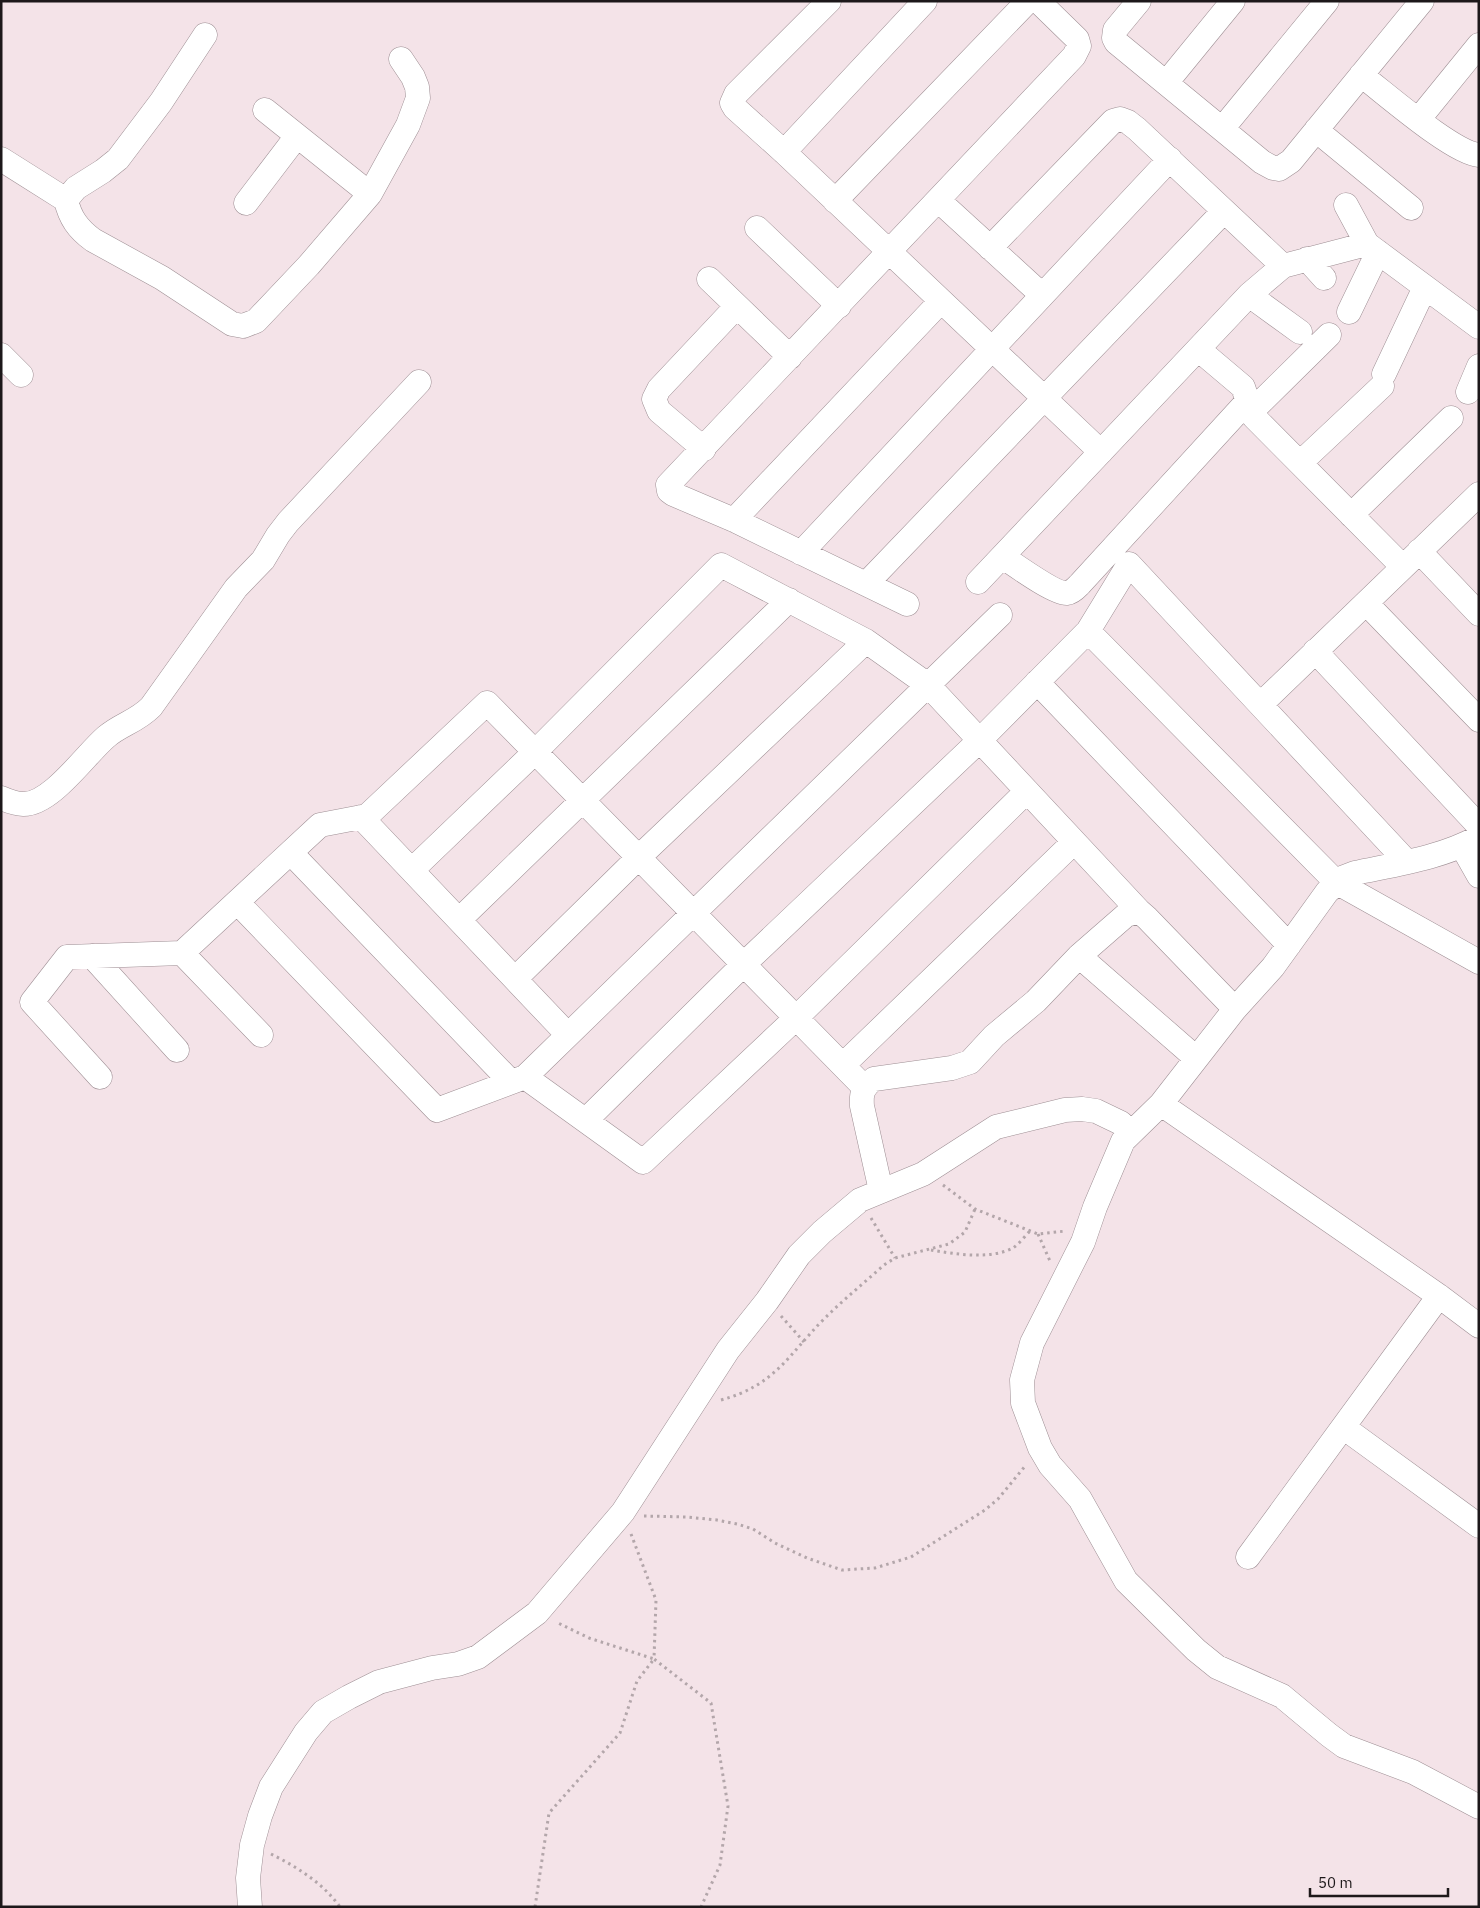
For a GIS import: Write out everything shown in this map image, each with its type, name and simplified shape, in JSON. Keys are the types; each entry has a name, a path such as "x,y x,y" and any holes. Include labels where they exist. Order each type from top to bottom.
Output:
{"street":[{"path":"829,1 733,98 732,103 735,108 1101,452"},
{"path":"784,152 925,1"},
{"path":"835,201 1028,1"},
{"path":"907,604 734,520 673,494 668,488 670,482 704,449 1074,56 1079,46 1077,38 1038,1"},
{"path":"1139,1 1115,30 1114,38 1116,42 1262,162 1279,169 1292,161 1422,1"},
{"path":"1166,83 1232,1"},
{"path":"1222,129 1326,1"},
{"path":"66,200 80,184 104,171 118,159 161,102 205,35"},
{"path":"1418,120 1479,45"},
{"path":"1,158 66,200 74,222 83,232 162,278 232,324 244,326 263,314 309,265 370,194 408,125 418,98 417,87 413,77 401,59"},
{"path":"1361,75 1418,120 1463,151 1479,155"},
{"path":"265,110 370,194"},
{"path":"990,248 1113,121 1120,119 1128,122 1170,159 1283,266"},
{"path":"1316,130 1411,208"},
{"path":"246,202 297,136"},
{"path":"801,552 1170,159"},
{"path":"938,200 1042,295"},
{"path":"1346,204 1372,248 1479,327"},
{"path":"866,584 1224,211"},
{"path":"757,228 838,306"},
{"path":"978,582 1249,295 1283,266 1307,259 1372,248"},
{"path":"1349,312 1372,248"},
{"path":"1307,259 1324,278"},
{"path":"709,279 790,358"},
{"path":"1300,463 1383,380 1425,287"},
{"path":"1249,295 1300,332"},
{"path":"734,520 941,300"},
{"path":"704,449 659,411 654,399 659,389 737,306"},
{"path":"1329,335 1257,406 1254,417 1351,515 1411,559 1479,614"},
{"path":"1002,557 1061,592 1071,592 1080,584 1244,405 1247,399 1243,387 1198,349"},
{"path":"1,355 21,375"},
{"path":"1468,392 1479,366"},
{"path":"1,798 25,805 54,790 105,738 116,729 140,717 151,707 236,588 263,560 288,522 419,382"},
{"path":"1351,515 1451,418"},
{"path":"1260,704 1411,559 1476,502"},
{"path":"586,1120 744,964 980,740 1088,631 1130,564 1407,862"},
{"path":"412,870 535,752 721,565 866,641 928,685 1139,911 1234,1009"},
{"path":"459,920 584,801 788,600"},
{"path":"1366,603 1479,720"},
{"path":"238,902 438,1110 518,1079 568,1035 1000,615"},
{"path":"1088,631 1336,882 1479,962"},
{"path":"515,979 866,641"},
{"path":"1315,651 1479,826"},
{"path":"1038,682 1289,945"},
{"path":"100,1077 32,1002 67,957 182,953 320,825 367,816 487,703 864,1087"},
{"path":"291,852 518,1079 586,1120 643,1162 796,1018 1027,791"},
{"path":"361,817 568,1035"},
{"path":"843,1065 1074,842"},
{"path":"1479,876 1470,842 1436,855 1355,873 1336,882 1318,902 1273,968 1234,1009 1161,1104 1123,1141 1113,1161 1083,1242 1032,1343 1022,1380 1023,1402 1040,1448 1050,1465 1080,1498 1126,1581 1196,1650 1217,1667 1282,1696 1344,1746 1413,1772 1479,1807"},
{"path":"870,1196 861,1096 864,1087 874,1079 952,1068 970,1062 994,1036 1036,1001 1080,956 1126,915 1139,911"},
{"path":"182,953 261,1035"},
{"path":"92,956 177,1050"},
{"path":"1080,956 1196,1058"},
{"path":"1161,1104 1439,1296 1479,1326"},
{"path":"250,1907 248,1878 252,1846 260,1816 271,1787 306,1732 323,1712 379,1682 432,1668 458,1664 478,1657 537,1613 623,1512 728,1350 767,1301 799,1255 822,1232 870,1196 923,1174 996,1127 1065,1110 1082,1109 1096,1111 1121,1123 1130,1134"},
{"path":"1248,1557 1439,1296"},
{"path":"1343,1427 1479,1526"}],"path":[{"path":"923,1174 953,1192 975,1209 1038,1234 1087,1228"},
{"path":"870,1196 895,1258"},
{"path":"689,1409 739,1395 764,1381 781,1368 824,1319 884,1265 895,1258 949,1244 965,1232 975,1209"},
{"path":"931,1250 980,1255 1000,1252 1013,1248 1030,1231"},
{"path":"767,1301 804,1342"},
{"path":"623,1512 651,1517 686,1516 737,1524 753,1529 775,1543 807,1558 842,1570 874,1568 911,1557 985,1510 998,1499 1040,1448"},
{"path":"535,1907 549,1813 620,1733 637,1680 654,1659 656,1600 623,1512"},
{"path":"537,1613 590,1638 654,1659 711,1703 728,1806 720,1865 701,1907"},
{"path":"252,1846 295,1866 331,1894 340,1907"}]}
